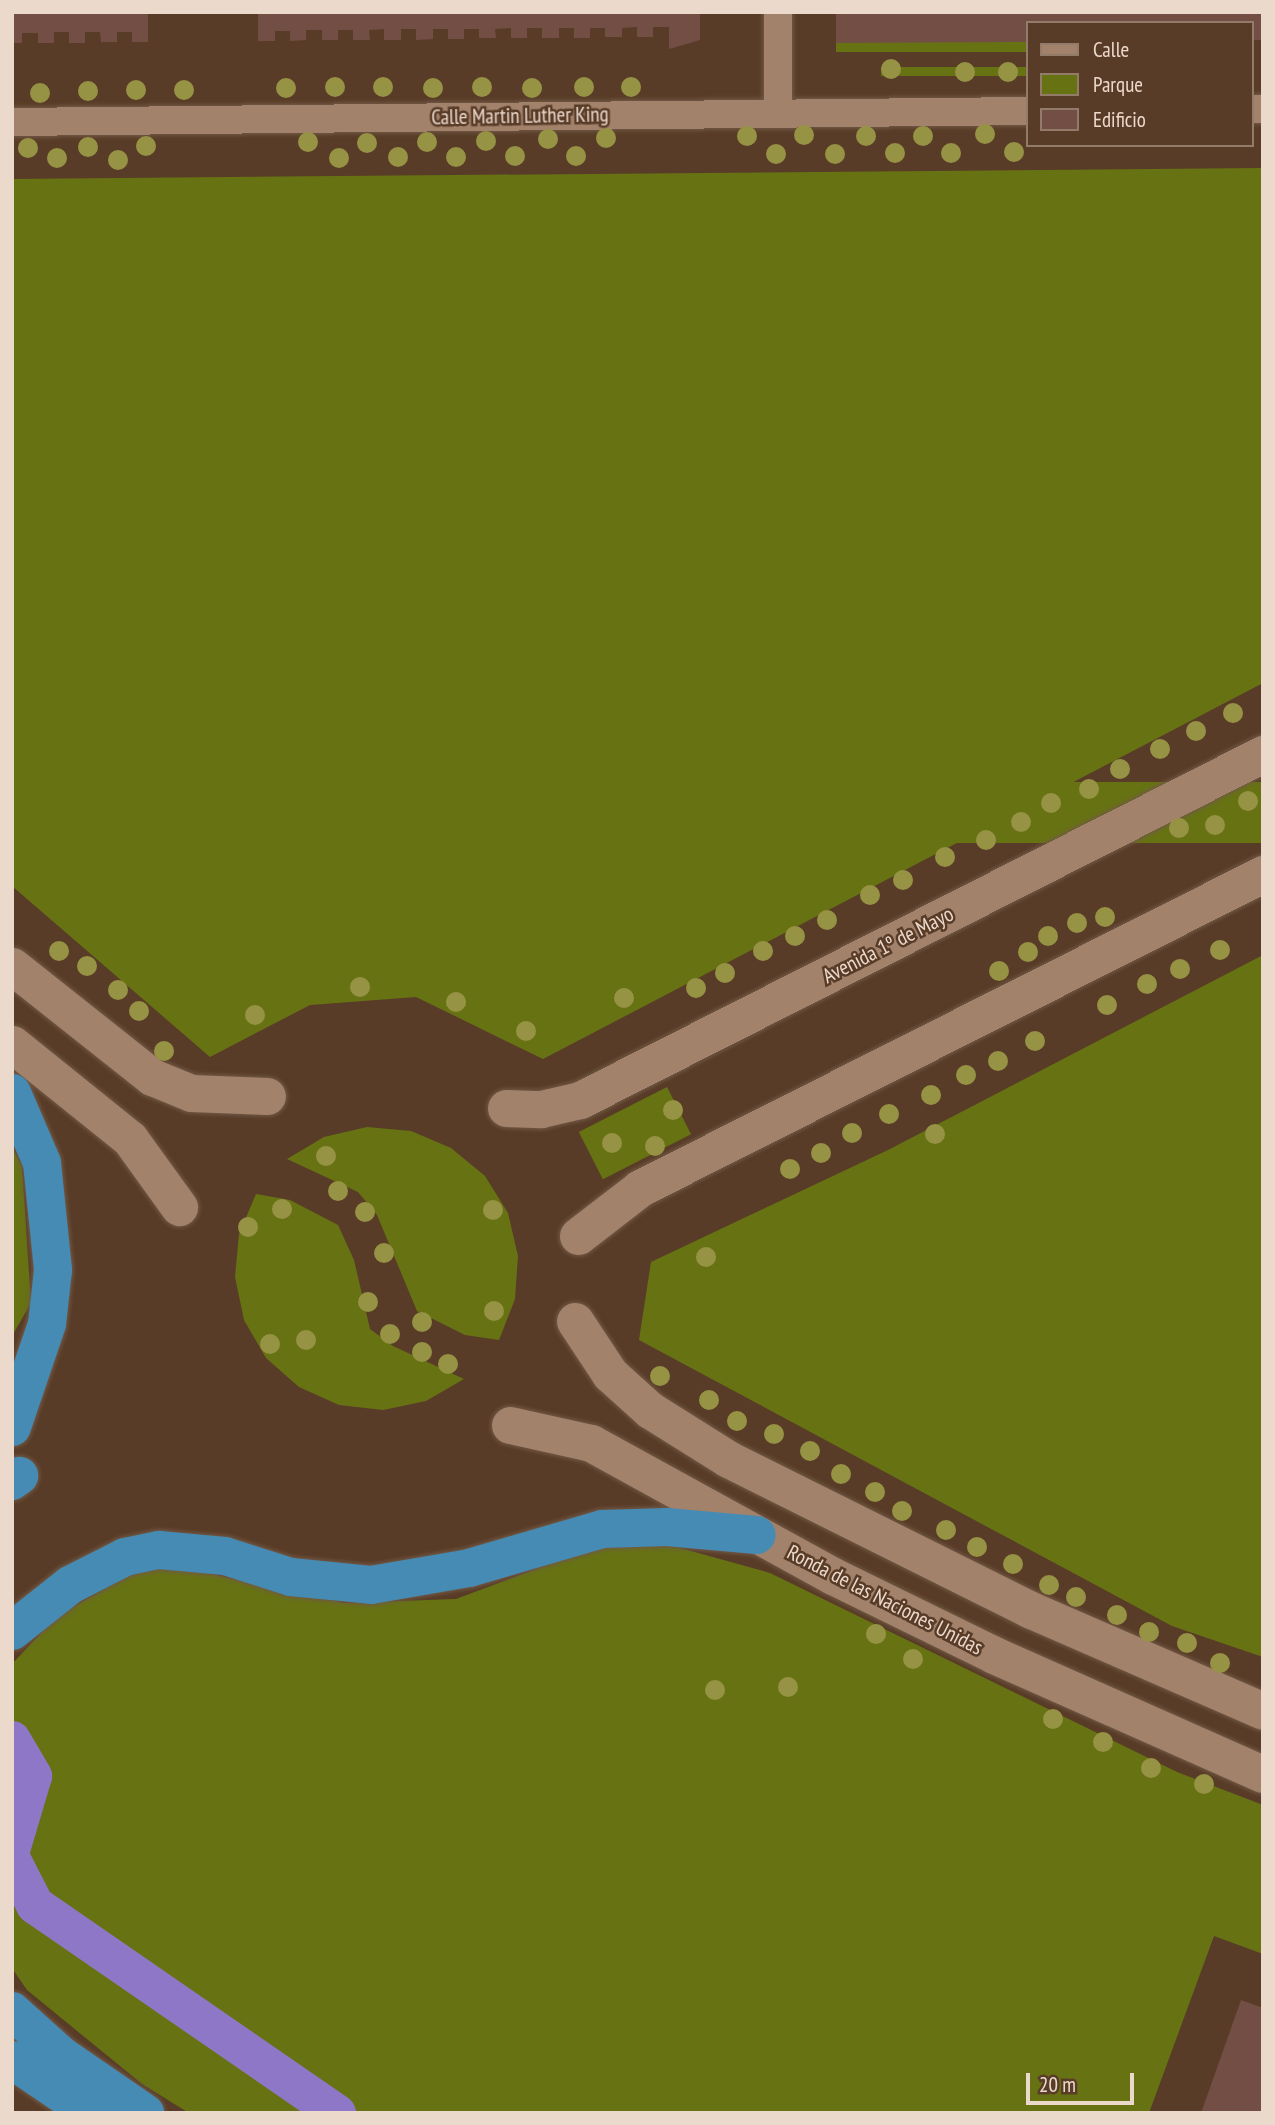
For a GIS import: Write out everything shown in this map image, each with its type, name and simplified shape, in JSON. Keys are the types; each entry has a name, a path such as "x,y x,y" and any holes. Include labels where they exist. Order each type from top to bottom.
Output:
{"highway":[{"path":"12,1093 42,1163 53,1270 35,1370 12,1427"},
{"path":"12,1631 70,1585 125,1557 159,1550 225,1556 291,1577 371,1585 470,1568 603,1529 667,1527 757,1535"},
{"path":"12,2011 62,2056 145,2113"},
{"path":"12,2060 90,2113"}],"street":[{"path":"778,12 778,113"},
{"name":"Calle Martin Luther King","path":"12,122 1026,111"},
{"name":"Avenida 1º de Mayo","path":"506,1108 541,1109 580,1100 1263,754"},
{"path":"578,1236 640,1188 1263,874"},
{"path":"12,966 152,1077 191,1093 267,1096"},
{"path":"12,1044 130,1139 179,1208"},
{"path":"575,1321 620,1383 650,1410 728,1459 1031,1610 1263,1711"},
{"name":"Ronda de las Naciones Unidas","path":"510,1425 591,1443 757,1535 994,1655 1263,1774"}],"green space":[{"path":"836,42 1026,42 1026,52 836,52"},
{"path":"881,67 1026,67 1026,76 881,76"},
{"path":"1263,168 1263,683 543,1059 416,997 310,1005 210,1057 12,886 12,179"},
{"path":"625,782 1263,782 1263,843 625,843"},
{"path":"1263,955 1263,1657 1172,1626 639,1340 651,1262 888,1150"},
{"path":"667,1087 691,1134 603,1179 579,1132"},
{"path":"367,1127 411,1131 451,1148 485,1176 508,1213 518,1256 515,1299 499,1340 465,1335 417,1311 377,1215 358,1192 287,1159 324,1137"},
{"path":"12,1147 22,1166 31,1303 12,1336"},
{"path":"256,1194 290,1200 338,1225 354,1260 370,1329 393,1346 464,1379 426,1401 383,1410 339,1405 299,1387 266,1358 244,1320 235,1277 239,1234"},
{"path":"666,1544 770,1573 1177,1772 1263,1805 1263,1954 1214,1936 1149,2113 189,2113 142,2084 27,1990 12,1968 12,1664 57,1616 142,1568 179,1567 344,1603 456,1599 595,1547"}],"building":[{"path":"12,12 148,12 148,42 132,42 132,32 117,32 117,42 101,42 100,32 85,32 85,43 69,43 69,32 54,32 54,43 38,43 38,33 22,33 22,43 12,43"},
{"path":"258,12 700,12 700,40 669,49 669,27 653,27 653,37 637,37 637,27 622,28 622,37 605,37 605,28 590,28 590,38 574,38 574,28 559,28 559,38 542,38 542,28 527,28 527,38 511,38 511,28 495,29 496,38 479,38 479,29 464,29 464,39 448,39 448,29 433,29 433,39 416,40 416,29 401,29 401,40 384,40 384,29 369,30 370,40 353,40 353,30 338,30 338,40 322,40 322,30 306,30 306,40 290,41 290,31 275,31 275,41 258,41"},
{"path":"836,12 1262,12 1263,40 1254,40 1254,21 1026,21 1026,42 836,43"},
{"path":"1241,2000 1263,2008 1263,2113 1201,2113"}],"waterway":[{"path":"12,1740 33,1776 12,1847"},
{"path":"12,1860 35,1905 337,2113"}]}
